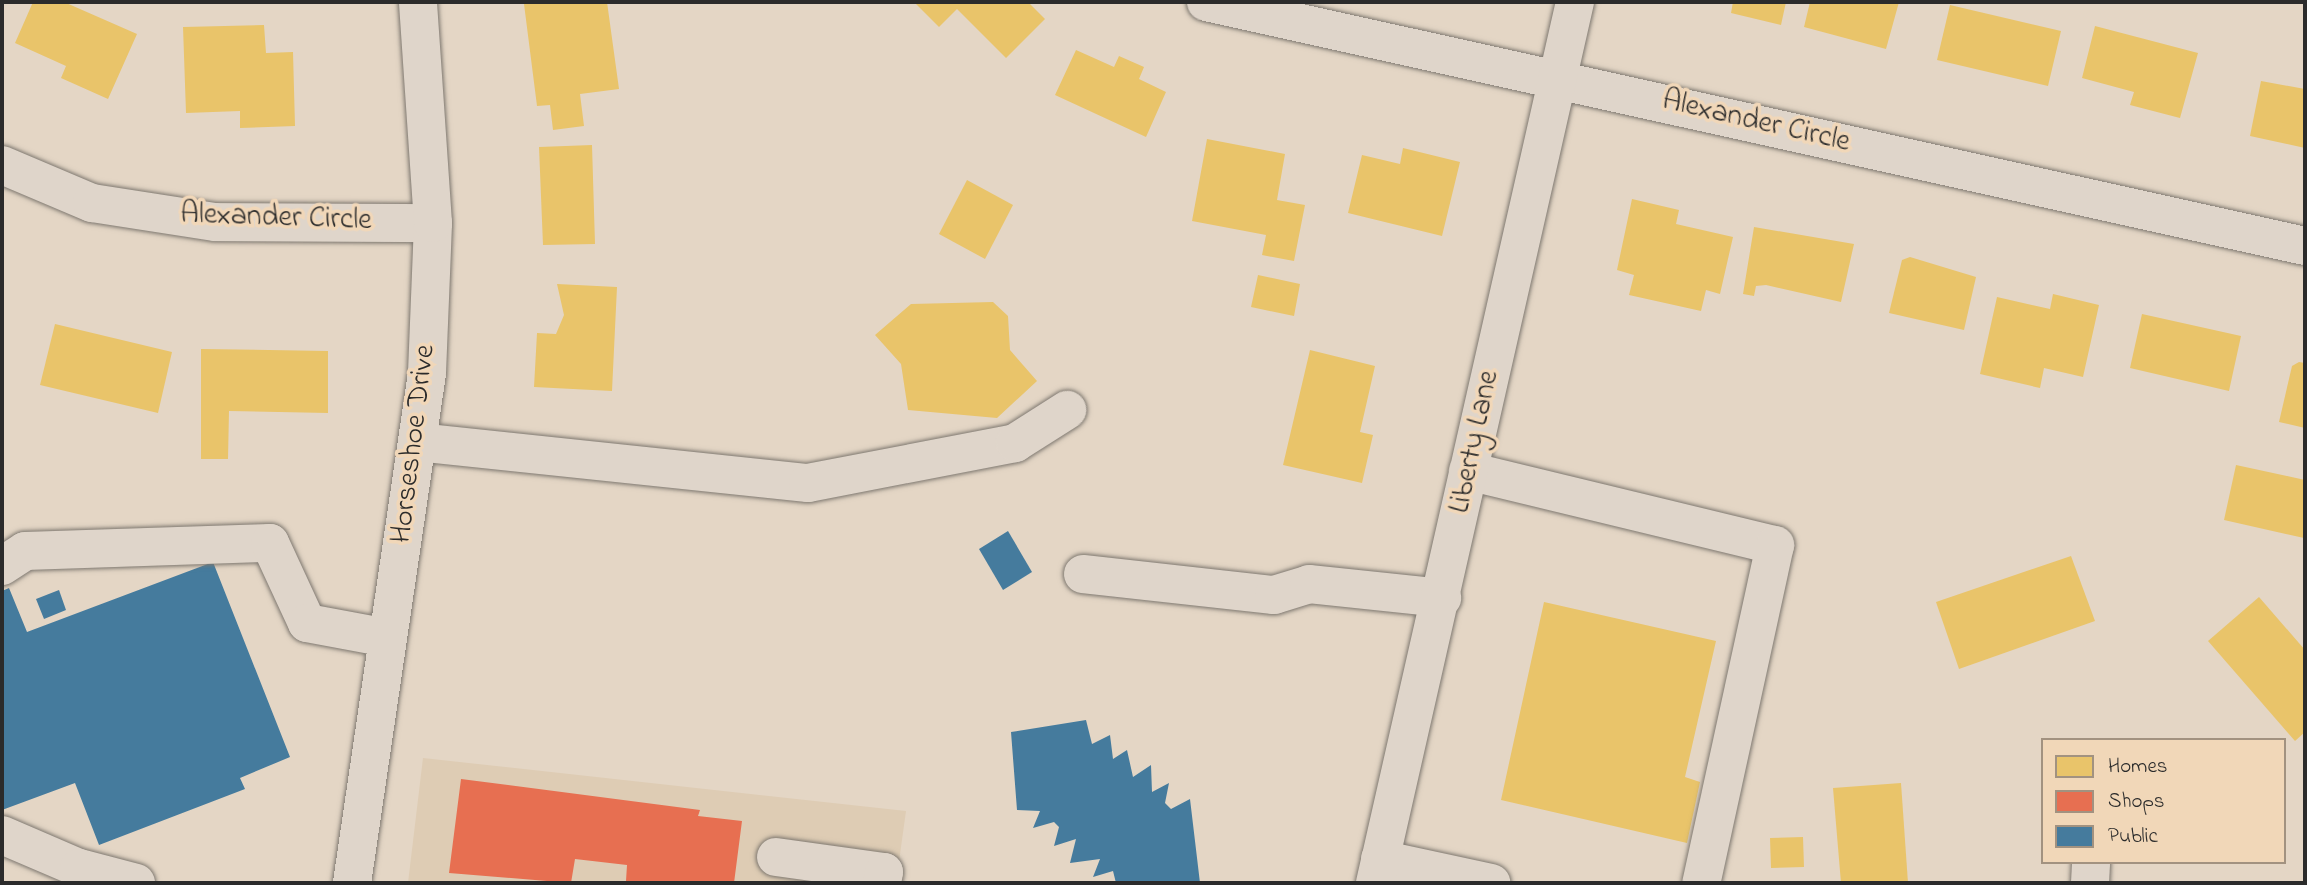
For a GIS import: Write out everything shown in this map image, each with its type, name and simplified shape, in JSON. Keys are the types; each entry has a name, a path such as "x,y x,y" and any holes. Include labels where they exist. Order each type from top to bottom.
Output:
{"street":[{"name":"Horseshoe Drive","path":"352,883 417,442 433,223 418,2"},
{"name":"Alexander Circle","path":"1206,2 1557,77 2305,246"},
{"name":"Liberty Lane","path":"1378,871 1575,2"},
{"name":"Alexander Circle","path":"2,165 92,203 215,222 433,223"},
{"path":"417,442 808,483 1015,443 1067,410"},
{"path":"1468,471 1775,545 1701,883"},
{"path":"2,566 25,551 270,542 307,624 388,638"},
{"path":"1083,574 1274,595 1309,584 1442,598"},
{"path":"2,835 79,868 136,883"},
{"path":"776,857 884,872 882,883"},
{"path":"2090,883 2091,864"},
{"path":"1378,871 1491,883"}],"shaded area":[{"path":"423,758 906,811 896,883 408,883"}],"building: Homes":[{"path":"33,2 64,2 137,34 108,99 61,78 66,66 15,43"},
{"path":"607,2 619,89 580,94 584,126 553,130 550,105 537,106 524,4"},
{"path":"914,2 1028,2 1045,19 1006,58 957,9 939,27"},
{"path":"1733,2 1786,2 1781,25 1731,13"},
{"path":"1810,2 1899,2 1886,49 1804,27"},
{"path":"1950,5 2061,31 2048,86 1937,60"},
{"path":"264,25 266,53 293,52 295,126 240,128 240,111 186,113 183,27"},
{"path":"2095,26 2198,53 2180,118 2130,105 2134,92 2082,78"},
{"path":"1076,50 1114,67 1119,56 1144,67 1139,79 1166,92 1146,137 1055,95"},
{"path":"2261,81 2305,89 2305,148 2250,136"},
{"path":"1207,139 1285,154 1277,200 1305,205 1294,261 1262,255 1266,235 1192,221"},
{"path":"592,145 595,244 543,245 539,147"},
{"path":"1403,148 1460,162 1442,236 1348,213 1362,155 1400,164"},
{"path":"967,180 1013,205 985,259 939,234"},
{"path":"1632,199 1679,210 1676,224 1733,237 1720,294 1706,290 1701,311 1629,295 1634,275 1617,270"},
{"path":"1754,227 1854,244 1841,302 1766,285 1756,286 1754,296 1743,294"},
{"path":"1910,257 1976,277 1964,330 1889,313 1902,260"},
{"path":"1258,275 1300,284 1294,316 1251,307"},
{"path":"557,284 617,287 612,391 534,387 537,333 556,334 564,315"},
{"path":"2053,294 2099,305 2083,377 2044,368 2040,388 1980,374 1997,297 2050,309"},
{"path":"993,302 1008,316 1010,350 1037,381 997,418 908,410 901,364 875,335 911,304"},
{"path":"2142,314 2241,336 2229,391 2130,368"},
{"path":"55,324 172,352 158,413 40,385"},
{"path":"201,349 328,351 328,413 229,411 228,459 201,459"},
{"path":"1310,350 1375,366 1360,432 1373,435 1362,483 1283,465"},
{"path":"2299,362 2305,363 2305,428 2279,422 2292,366"},
{"path":"2236,465 2305,480 2304,538 2224,520"},
{"path":"2071,556 2095,621 1959,669 1936,602"},
{"path":"2259,597 2305,650 2305,732 2295,741 2208,641"},
{"path":"1544,602 1716,641 1685,777 1700,782 1687,843 1501,800"},
{"path":"1901,783 1908,883 1841,883 1833,788"},
{"path":"1803,837 1804,867 1771,868 1770,838"}],"building: Shops":[{"path":"461,779 700,810 698,816 742,821 734,883 626,881 627,865 575,859 571,883 449,873"}],"building: Public":[{"path":"1008,531 1032,572 1003,590 979,549"},
{"path":"213,562 290,757 240,778 245,789 99,845 75,783 2,810 2,591 9,588 27,632"},
{"path":"59,590 66,610 44,619 36,599"},
{"path":"1086,720 1092,744 1110,735 1113,759 1127,750 1133,777 1151,765 1152,792 1169,783 1165,803 1171,809 1190,799 1200,883 1116,883 1113,871 1093,877 1100,859 1070,863 1076,839 1054,846 1059,827 1054,822 1033,828 1040,811 1017,810 1011,732"}]}
